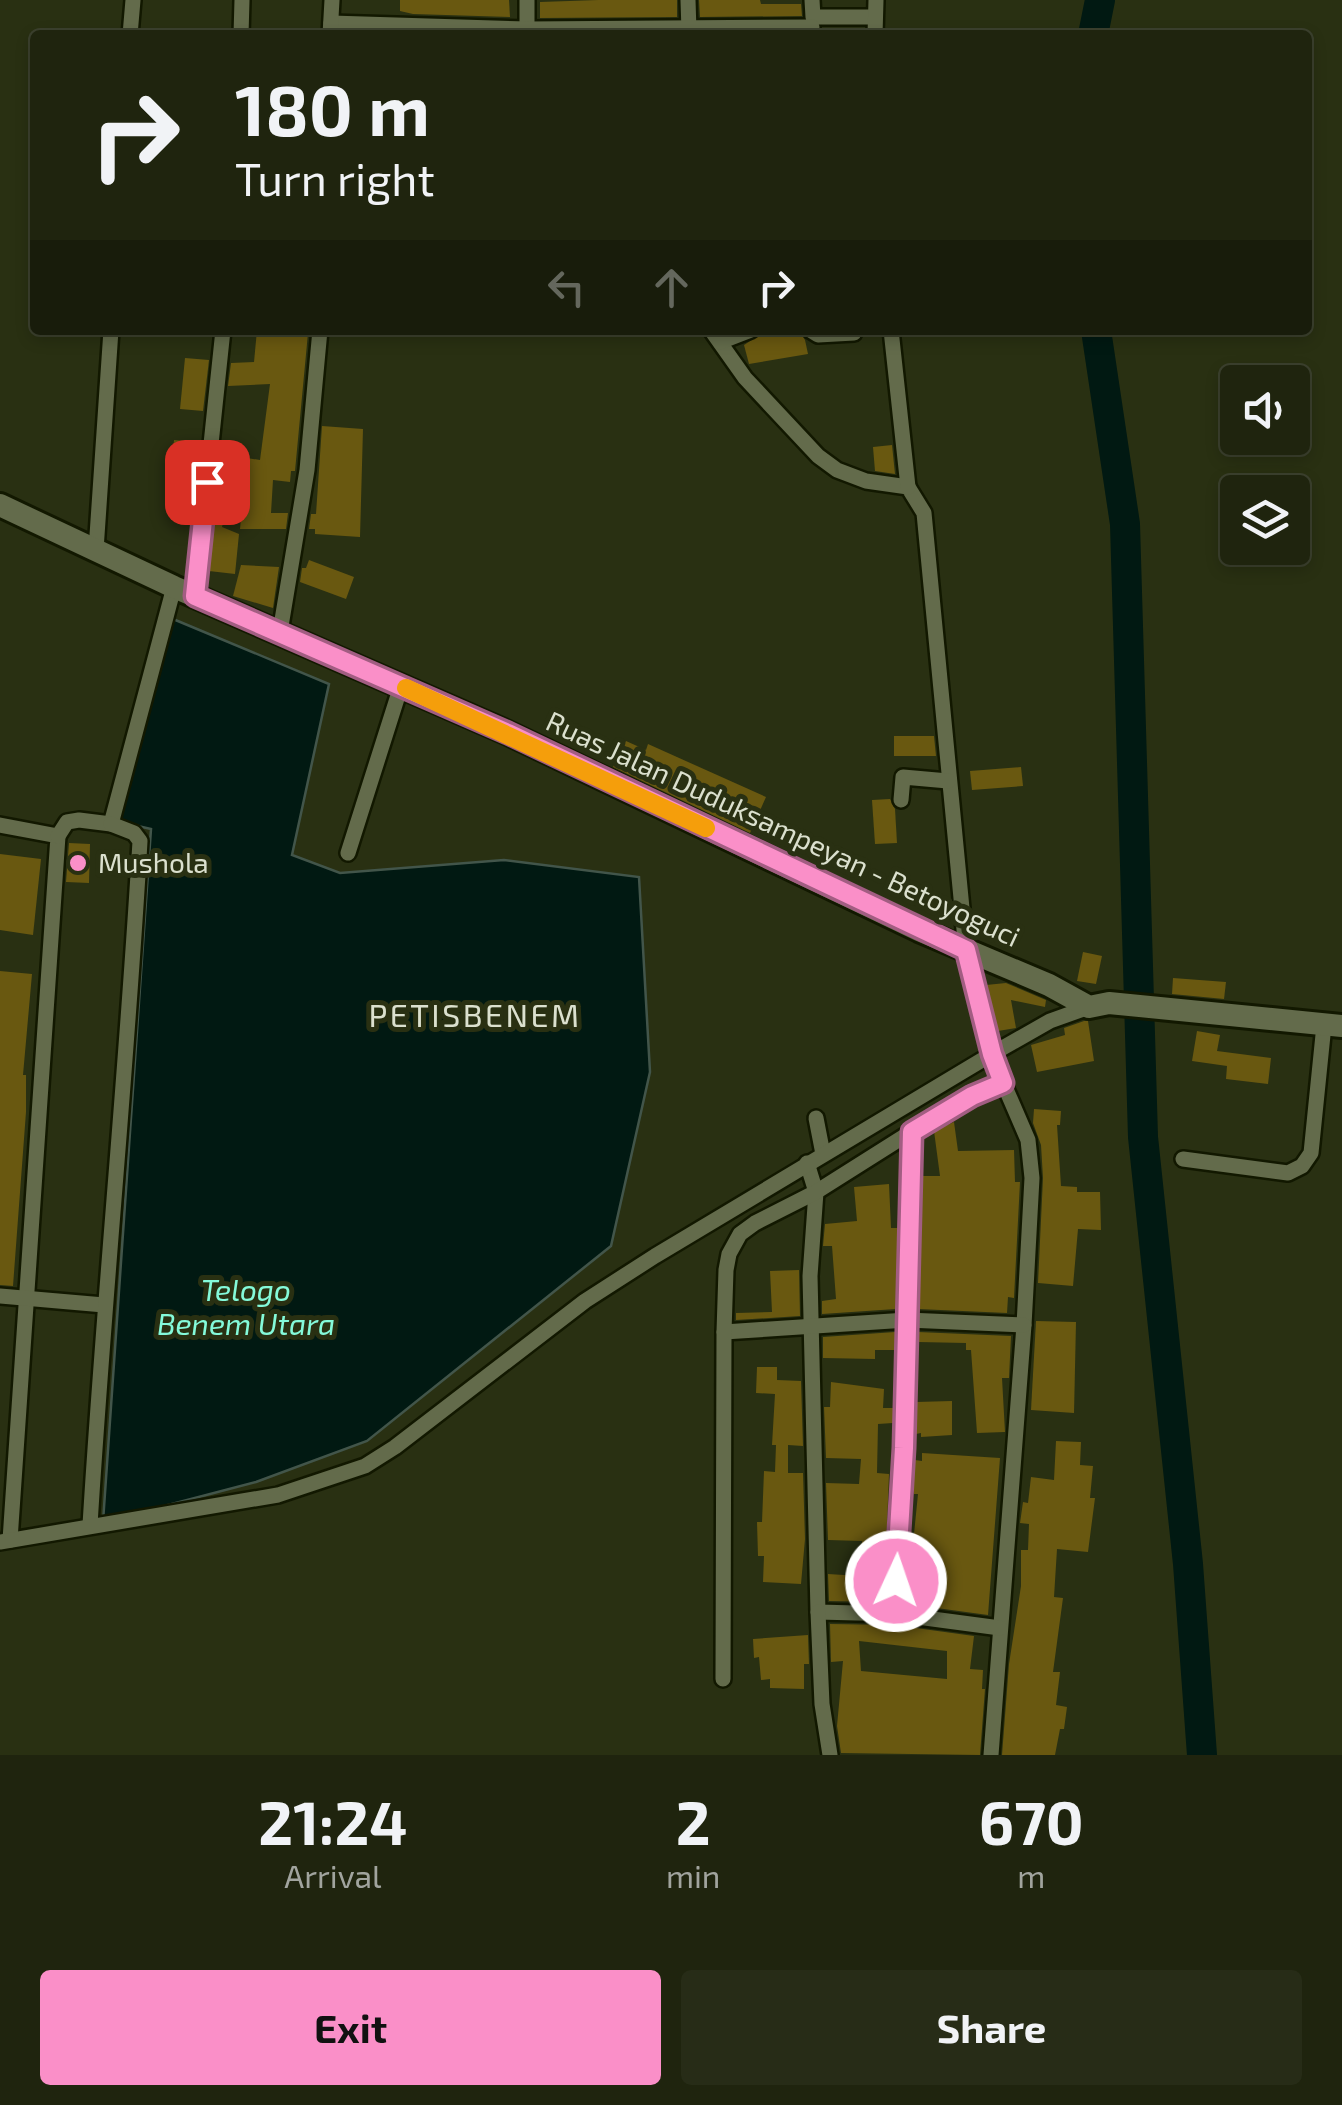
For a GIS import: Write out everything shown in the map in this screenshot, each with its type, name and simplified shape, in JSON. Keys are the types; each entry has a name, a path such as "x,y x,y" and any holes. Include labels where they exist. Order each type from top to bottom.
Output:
{"main road":[{"name":"Ruas Jalan Duduksampeyan - Betoyoguci","path":"0,505 184,592 401,686 966,950 1099,1005 1333,1026"}],"street":[{"path":"130,30 133,0"},
{"path":"240,30 242,0"},
{"path":"332,0 331,29 396,30"},
{"path":"526,0 527,30"},
{"path":"688,0 689,30 876,18"},
{"path":"876,0 876,30"},
{"path":"96,550 110,335"},
{"path":"111,824 184,592 222,335"},
{"path":"280,632 307,470 320,335"},
{"path":"892,335 908,486 918,500 926,528 966,950 996,1067 1028,1140 1032,1178 992,1755"},
{"path":"715,336 745,378 837,470 866,481 908,486"},
{"path":"348,853 401,686"},
{"path":"901,800 903,778 948,782"},
{"path":"90,1524 104,1305 130,1024 140,841 134,833 111,824 67,822 58,836 27,1299 5,1540 278,1495 365,1466 584,1301 812,1178 912,1132 972,1096 996,1067 1050,1021 1099,1005"},
{"path":"0,825 58,836"},
{"path":"1183,1159 1288,1172 1302,1166 1311,1154 1333,1026"},
{"path":"823,1154 996,1067"},
{"path":"816,1118 823,1154 812,1178 810,1276 818,1612 822,1704 830,1755"},
{"path":"895,1614 912,1132"},
{"path":"723,1680 726,1270 733,1245 754,1222 812,1178"},
{"path":"0,1296 104,1305"},
{"path":"724,1332 907,1320 1024,1326"},
{"path":"818,1612 895,1614 1000,1628"}],"water":[{"name":"Telogo Benem Utara","path":"173,619 329,684 292,855 340,873 504,860 639,877 650,1072 611,1246 367,1441 256,1482 103,1522 151,829 116,821"}],"building":[{"path":"400,0 509,0 510,17 413,14 400,11"},
{"path":"677,0 677,17 540,18 540,2"},
{"path":"699,0 801,4 802,16 700,17"},
{"path":"257,335 308,335 295,471 291,471 290,482 273,480 271,513 288,513 286,529 240,529 247,458 260,460 270,384 228,386 231,363 254,362"},
{"path":"759,335 802,335 808,354 749,364 744,345"},
{"path":"185,358 209,360 203,411 180,409"},
{"path":"322,426 363,429 360,537 315,534 315,529 309,529 311,514 316,514"},
{"path":"174,440 200,442 197,466 172,464"},
{"path":"892,445 895,474 875,471 873,447"},
{"path":"214,522 239,534 235,574 209,571"},
{"path":"309,560 354,577 346,599 300,582 302,568 306,568"},
{"path":"241,565 279,567 273,608 233,596"},
{"path":"894,736 934,736 936,756 894,756"},
{"path":"626,741 646,750 648,744 766,797 750,833 613,767"},
{"path":"1021,767 1023,786 972,790 970,771"},
{"path":"890,799 895,809 897,843 875,844 872,800"},
{"name":"Mushola","path":"69,843 90,844 89,883 66,882"},
{"path":"0,854 41,859 33,935 0,930"},
{"path":"1083,952 1102,956 1096,984 1077,981"},
{"path":"0,971 32,974 13,1286 0,1285"},
{"path":"1173,978 1226,982 1224,999 1172,994"},
{"path":"1006,983 1046,1000 1045,1007 1011,1000 1016,1028 998,1031 986,985"},
{"path":"1088,1021 1094,1061 1037,1072 1031,1045 1065,1035 1064,1028"},
{"path":"1197,1031 1220,1035 1217,1051 1271,1058 1268,1084 1226,1079 1227,1066 1192,1061"},
{"path":"1034,1109 1061,1111 1057,1125 1061,1186 1077,1187 1077,1192 1100,1192 1101,1230 1078,1229 1073,1286 1038,1283 1043,1178"},
{"path":"954,1122 958,1151 1014,1150 1015,1182 1020,1182 1014,1298 1008,1297 1007,1313 918,1309 921,1176 940,1176 934,1131"},
{"path":"889,1184 891,1228 898,1228 896,1309 822,1314 822,1301 836,1299 832,1246 823,1246 825,1224 857,1221 854,1187"},
{"path":"799,1270 800,1316 736,1320 736,1313 772,1312 770,1271"},
{"path":"1036,1321 1076,1322 1074,1413 1031,1410"},
{"path":"895,1332 895,1350 875,1350 875,1359 823,1358 823,1337"},
{"path":"918,1332 1011,1336 1009,1378 1002,1378 1005,1432 977,1433 971,1350 966,1350 966,1343 918,1342"},
{"path":"757,1367 777,1367 777,1380 801,1381 803,1446 788,1445 788,1473 803,1473 805,1539 801,1584 763,1582 764,1556 758,1556 757,1522 762,1522 764,1471 775,1472 775,1394 756,1393"},
{"path":"831,1382 884,1389 883,1408 894,1408 893,1423 878,1424 877,1473 889,1474 884,1602 829,1601 828,1574 860,1576 862,1541 828,1540 826,1483 859,1484 861,1459 826,1458 824,1407 830,1407"},
{"path":"952,1401 952,1435 916,1434 916,1402"},
{"path":"1056,1441 1081,1442 1080,1465 1093,1466 1090,1498 1095,1498 1088,1552 1057,1549 1054,1597 1063,1598 1053,1672 1060,1672 1056,1705 1067,1707 1064,1729 1060,1729 1055,1755 1002,1755 1009,1664 1021,1586 1021,1550 1028,1550 1029,1524 1020,1523 1023,1502 1028,1503 1031,1477 1054,1480"},
{"path":"922,1453 1000,1458 988,1615 907,1604 918,1494 914,1494 913,1488 915,1460 922,1461"},
{"path":"830,1624 894,1625 974,1636 970,1669 983,1670 985,1689 980,1755 841,1753 837,1726 843,1661 831,1662","holes":["859,1641 947,1651 947,1679 861,1671"]},
{"path":"808,1635 809,1664 804,1664 804,1689 770,1688 770,1679 761,1680 753,1639"}],"waterway":[{"path":"1094,30 1100,0"},
{"path":"1097,335 1125,524 1143,1137 1188,1564 1202,1755"}],"slow traffic":[{"path":"406,688 706,828"}],"place":[{"name":"Mushola","path":"78,863"}],"district":[{"name":"PETISBENEM","path":"475,1016"}],"route":[{"path":"207,482 195,596 508,733 966,950 1003,1083 972,1096 912,1132 904,1448 896,1581"}]}
